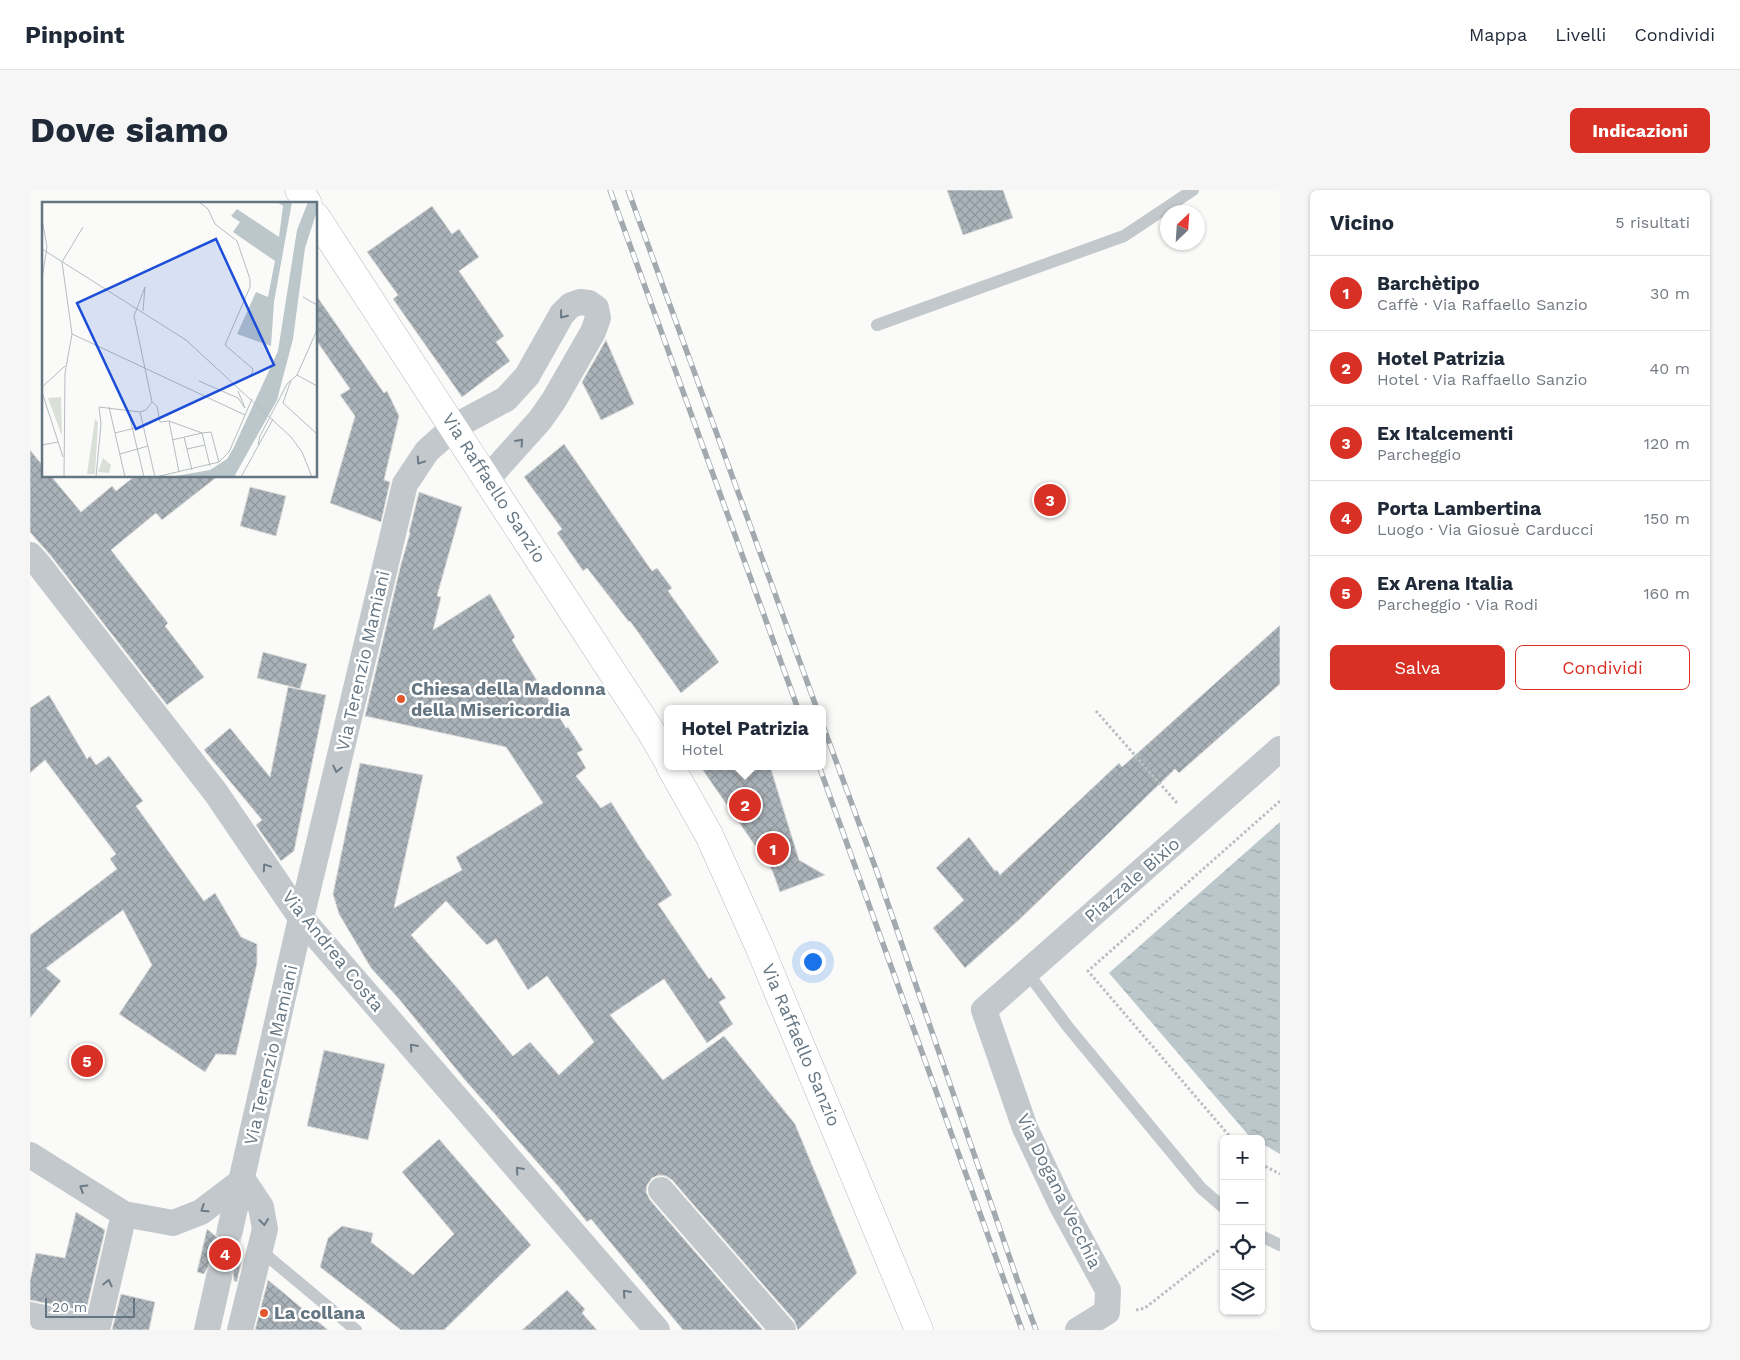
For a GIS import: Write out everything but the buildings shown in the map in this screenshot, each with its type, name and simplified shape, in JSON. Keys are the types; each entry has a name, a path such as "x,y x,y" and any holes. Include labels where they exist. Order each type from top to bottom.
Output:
{"main road":[{"path":"299,190 307,202"},
{"name":"Via Raffaello Sanzio","path":"318,220 488,478 664,754"},
{"name":"Via Raffaello Sanzio","path":"672,770 709,835 759,946 919,1330"}],"street":[{"name":"Via Terenzio Mamiani","path":"230,1230 243,1180 301,918 405,484 427,451 454,427 506,399 527,376 562,314 571,305 589,302 596,308 598,318 593,332 554,400 540,420 488,478"},
{"name":"Via Andrea Costa","path":"30,555 216,793 301,918 658,1330"},
{"name":"Piazzale Bixio","path":"984,1010 1280,749"},
{"name":"Via Dogana Vecchia","path":"984,1010 1025,1128 1061,1204 1108,1290 1107,1312"},
{"path":"32,1164 124,1214 173,1223 201,1212 243,1180 262,1206 265,1229 240,1330"},
{"path":"661,1190 783,1330"},
{"path":"30,1315 97,1329 124,1214"},
{"path":"207,1330 219,1277"},
{"path":"1078,1330 1107,1312"}],"lane":[{"path":"877,325 1124,236 1193,190"},
{"path":"1027,972 1068,1027 1200,1188 1220,1205"},
{"path":"1265,1238 1280,1245"},
{"path":"260,1250 356,1330"}],"path":[{"path":"1096,711 1195,824"},
{"path":"1229,1135 1088,971 1280,801"},
{"path":"1265,1166 1280,1174"},
{"path":"1107,1312 1126,1313 1145,1308 1220,1249"}],"water":[{"path":"1280,822 1280,1154 1265,1145 1265,1135 1248,1135 1109,973"}],"tunnel":[{"path":"219,1277 230,1230"}],"railway":[{"path":"610,190 797,705"},
{"path":"628,190 816,705"},
{"path":"826,734 877,872 1036,1330"},
{"path":"820,770 1022,1330"}],"place":[{"name":"Ex Italcementi","path":"1050,500"},
{"name":"Chiesa della Madonna della Misericordia","path":"401,699"},
{"name":"Hotel Patrizia","path":"745,805"},
{"name":"Barchètipo","path":"773,849"},
{"name":"Ex Arena Italia","path":"87,1061"},
{"name":"Porta Lambertina","path":"225,1254"},
{"name":"La collana","path":"264,1313"}]}
